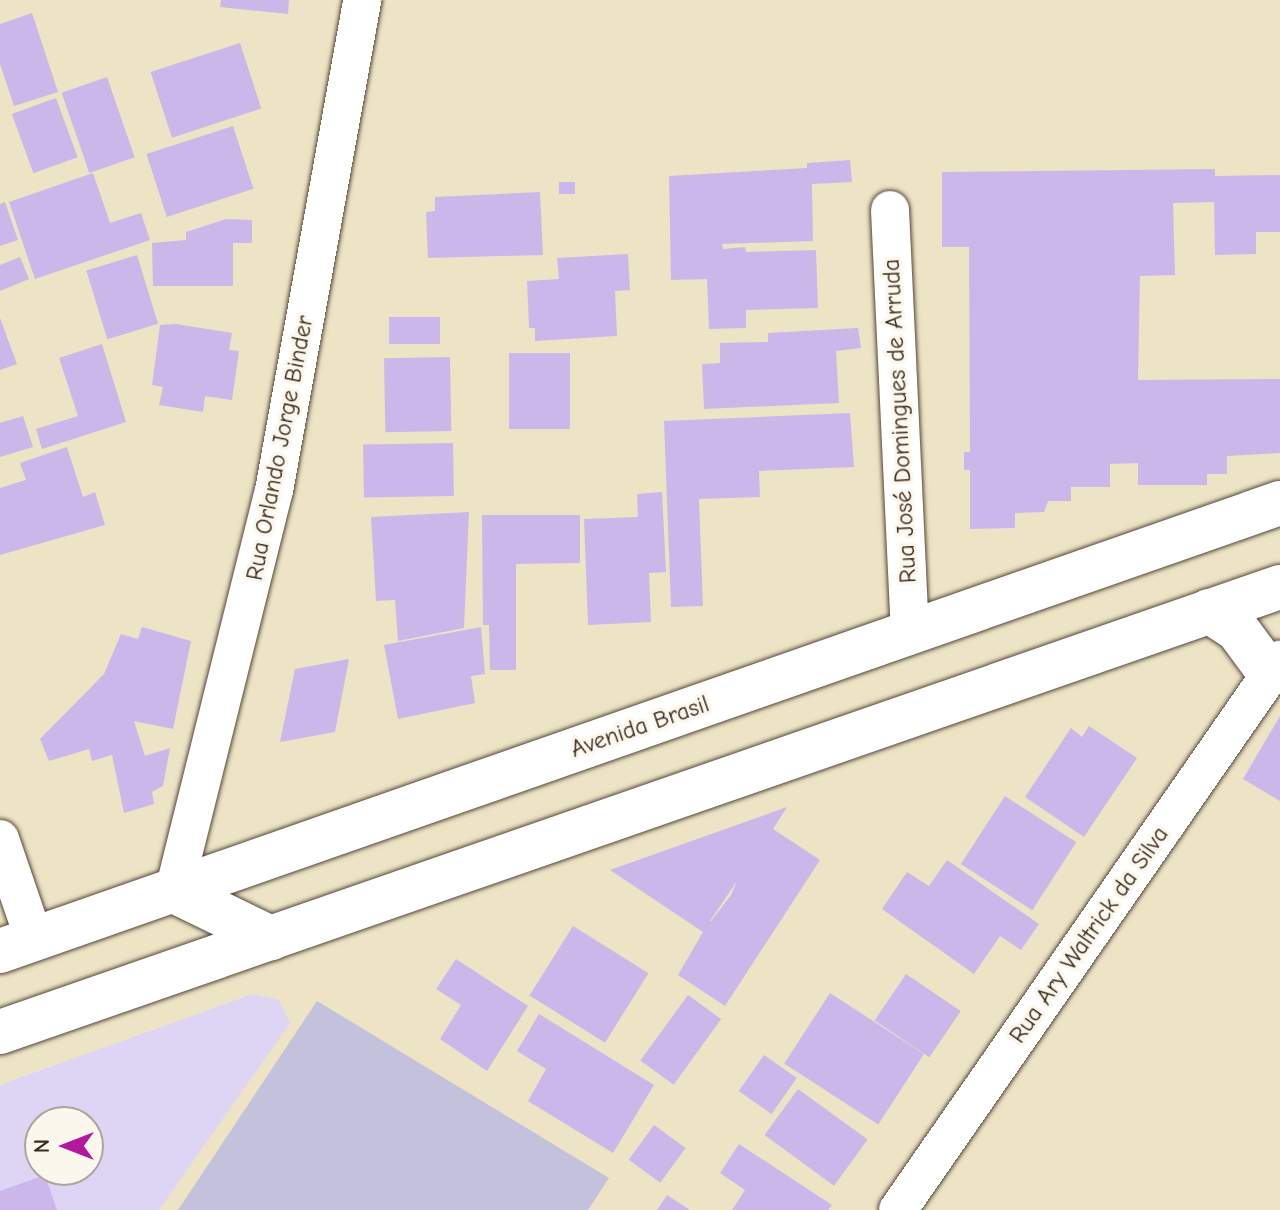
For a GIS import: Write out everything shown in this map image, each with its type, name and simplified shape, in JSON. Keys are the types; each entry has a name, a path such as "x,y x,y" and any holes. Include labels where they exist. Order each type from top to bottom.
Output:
{"main road":[{"name":"Avenida Brasil","path":"17,945 1280,503"},
{"path":"0,1032 1280,587"},
{"path":"1209,611 1237,629 1275,667"},
{"path":"174,891 271,938"}],"street":[{"name":"Rua Orlando Jorge Binder","path":"174,891 274,491 362,0"},
{"name":"Rua José Domingues de Arruda","path":"890,210 910,632"},
{"name":"Rua Ary Waltrick da Silva","path":"898,1210 1275,667"},
{"path":"0,839 17,945"}],"shaded area":[{"path":"253,994 279,1000 290,1023 159,1210 0,1210 0,1085"},
{"path":"317,1001 609,1178 588,1210 178,1210"}],"building":[{"path":"221,0 289,0 288,14 220,7"},
{"path":"32,13 58,92 14,106 0,64 0,24"},
{"path":"240,43 261,109 172,138 151,72"},
{"path":"107,77 135,157 89,173 62,93"},
{"path":"56,98 78,157 33,173 12,114"},
{"path":"233,126 253,189 167,217 146,154"},
{"path":"850,160 852,182 812,184 813,241 722,244 723,249 745,247 746,252 816,250 818,308 746,310 746,328 709,329 707,279 671,280 669,176 807,168 807,163"},
{"path":"1215,169 1215,176 1280,175 1280,232 1256,232 1256,254 1215,255 1214,202 1173,203 1175,275 1140,276 1138,380 1280,379 1280,453 1227,456 1227,474 1207,474 1207,485 1138,485 1138,463 1110,464 1110,487 1071,487 1071,501 1048,501 1044,512 1015,513 1015,528 970,529 970,470 964,470 964,452 970,452 969,247 942,247 942,172"},
{"path":"93,173 110,223 141,213 150,240 35,279 9,202"},
{"path":"559,182 575,182 575,194 559,194"},
{"path":"540,192 543,255 428,258 426,212 435,211 435,197"},
{"path":"5,202 18,240 0,246 0,204"},
{"path":"226,219 252,220 252,243 233,243 233,286 153,286 152,243 186,240 186,232"},
{"path":"628,254 630,290 615,291 617,336 535,341 535,328 529,328 527,281 559,279 557,258"},
{"path":"137,255 158,324 107,339 86,270"},
{"path":"20,257 29,279 0,291 0,265"},
{"path":"389,317 440,317 440,344 389,344"},
{"path":"0,318 17,364 0,370"},
{"path":"176,324 232,333 229,350 239,351 232,400 205,396 203,412 159,405 163,387 152,385 160,325"},
{"path":"858,328 861,348 836,351 839,403 704,409 702,364 720,363 720,343 768,342 768,333"},
{"path":"102,344 126,422 42,449 36,429 78,416 59,358"},
{"path":"509,353 570,353 570,429 509,429"},
{"path":"450,357 451,431 385,432 384,358"},
{"path":"850,413 854,467 759,471 760,497 699,499 703,606 671,607 664,421"},
{"path":"23,416 33,447 0,457 0,423"},
{"path":"453,443 454,496 364,498 363,445"},
{"path":"67,447 83,497 95,492 105,525 0,555 0,488 26,480 20,463"},
{"path":"662,492 666,572 649,573 651,622 588,625 584,519 638,517 637,494"},
{"path":"469,512 464,628 398,641 395,600 376,601 371,517"},
{"path":"482,515 580,515 580,563 516,564 516,670 490,670 489,625 483,625"},
{"path":"142,627 191,641 173,729 134,721 145,756 170,748 163,786 152,792 154,804 124,813 112,755 92,761 89,749 49,761 40,739 104,674 121,634 138,639"},
{"path":"481,627 485,674 471,676 475,703 398,719 384,645"},
{"path":"349,659 335,732 280,742 295,669"},
{"path":"1280,716 1280,801 1243,779"},
{"path":"1089,726 1137,758 1084,837 1025,797 1071,728 1082,737"},
{"path":"1005,796 1076,842 1032,910 961,864"},
{"path":"787,807 773,829 820,860 725,1006 678,975 703,932 610,870","holes":["737,881 731,895 711,921 710,921"]},
{"path":"947,860 1039,924 1021,950 1000,936 974,974 882,909 907,872 929,886"},
{"path":"573,926 648,973 605,1043 530,996"},
{"path":"456,959 528,1006 487,1071 440,1039 461,1005 436,989"},
{"path":"906,974 961,1011 929,1057 875,1020"},
{"path":"830,993 924,1054 878,1124 784,1063"},
{"path":"688,995 721,1019 674,1085 640,1061"},
{"path":"539,1014 654,1085 613,1153 528,1101 546,1069 517,1051"},
{"path":"764,1055 797,1078 772,1114 739,1091"},
{"path":"798,1089 868,1140 834,1186 764,1135"},
{"path":"654,1125 686,1148 660,1183 629,1160"},
{"path":"739,1144 832,1205 828,1210 732,1210 745,1190 720,1173"},
{"path":"24,1182 24,1186 49,1186 57,1210 0,1210 0,1191"},
{"path":"667,1195 690,1210 657,1210"}]}
